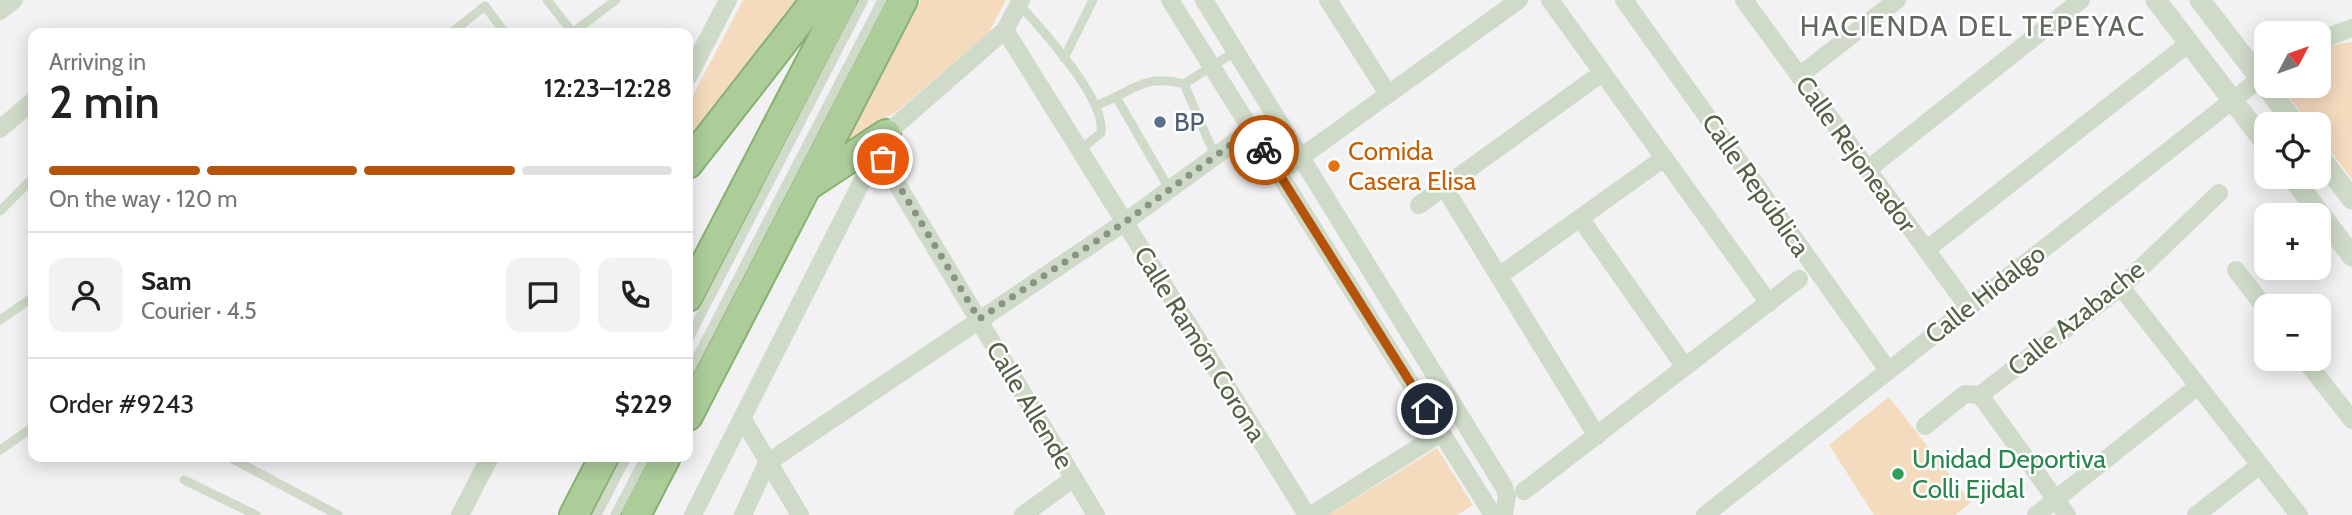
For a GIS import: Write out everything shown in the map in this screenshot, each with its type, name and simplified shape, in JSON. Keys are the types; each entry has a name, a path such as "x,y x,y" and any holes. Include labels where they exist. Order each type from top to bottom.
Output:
{"highway":[{"path":"693,158 816,0"},
{"path":"693,287 843,0"},
{"path":"693,406 903,0"},
{"path":"807,186 881,142"},
{"path":"574,515 601,462"},
{"path":"636,515 664,462"}],"street":[{"path":"693,67 728,0"},
{"path":"1170,0 1493,515"},
{"path":"1204,0 1504,487 1507,496 1504,515"},
{"path":"1279,173 1519,0"},
{"path":"1550,0 1769,303"},
{"name":"Calle República","path":"1624,0 1888,370"},
{"name":"Calle Rejoneador","path":"1744,0 1968,307"},
{"path":"1799,76 1897,0"},
{"path":"1867,170 2081,0"},
{"path":"2157,0 2254,128"},
{"path":"2200,0 2254,65"},
{"path":"1331,1 1388,94"},
{"path":"693,515 881,142 1005,30 1020,2"},
{"path":"2331,36 2352,28"},
{"name":"Calle Ramón Corona","path":"1005,30 1309,515"},
{"path":"1926,250 2189,43"},
{"path":"1419,205 1602,73"},
{"name":"Calle Hidalgo","path":"1705,515 2254,83"},
{"path":"0,129 28,105"},
{"path":"743,515 768,463 1125,222 1251,130"},
{"name":"Calle Allende","path":"881,142 979,319 1096,515"},
{"path":"1499,276 1664,158"},
{"path":"2331,172 2352,199"},
{"path":"1444,187 1597,436"},
{"path":"2301,189 2352,256"},
{"name":"Calle Azabache","path":"1925,426 1965,394 1980,395 2121,287 2219,193"},
{"path":"1580,218 1685,367"},
{"path":"2236,270 2254,294"},
{"path":"1524,491 1799,279"},
{"path":"2121,287 2299,515"},
{"path":"2313,371 2352,421"},
{"path":"2036,515 2198,386"},
{"path":"1980,395 2067,515"},
{"path":"742,418 800,515"},
{"path":"1309,515 1441,433"},
{"path":"460,515 487,462"},
{"path":"2196,515 2260,465"},
{"path":"1023,515 1074,478"}],"lane":[{"path":"547,0 569,28"},
{"path":"579,28 615,0"},
{"path":"693,330 864,0"},
{"path":"693,364 882,0"},
{"path":"1064,58 1093,0"},
{"path":"1020,2 1097,105 1101,132 1080,150"},
{"path":"457,28 485,6 501,28"},
{"path":"1097,105 1151,79 1184,84 1236,51"},
{"path":"1184,84 1214,156"},
{"path":"1116,97 1170,190"},
{"path":"0,211 28,183"},
{"path":"0,320 28,300"},
{"path":"0,450 28,430"},
{"path":"238,462 338,515"},
{"path":"597,515 624,462"},
{"path":"615,515 642,462"},
{"path":"184,480 256,515"}],"shaded area":[{"path":"743,0 807,0 693,148 693,95"},
{"path":"921,0 1006,0 989,32 899,110 845,143"},
{"path":"2352,42 2352,179 2331,152 2331,112 2301,112 2289,98 2331,98 2332,45"},
{"name":"Unidad Deportiva Colli Ejidal","path":"1889,397 1971,502 1955,515 1874,515 1829,445"},
{"path":"1437,448 1473,505 1457,515 1328,515"}],"way so far":[{"path":"883,159 979,319 1125,222 1251,130 1264,150"}],"place":[{"name":"BP","path":"1160,122"},
{"name":"Comida Casera Elisa","path":"1334,166"},
{"name":"Unidad Deportiva Colli Ejidal","path":"1898,474"}],"district":[{"name":"HACIENDA DEL TEPEYAC","path":"1973,26"}],"route":[{"path":"1264,150 1427,409"}]}
